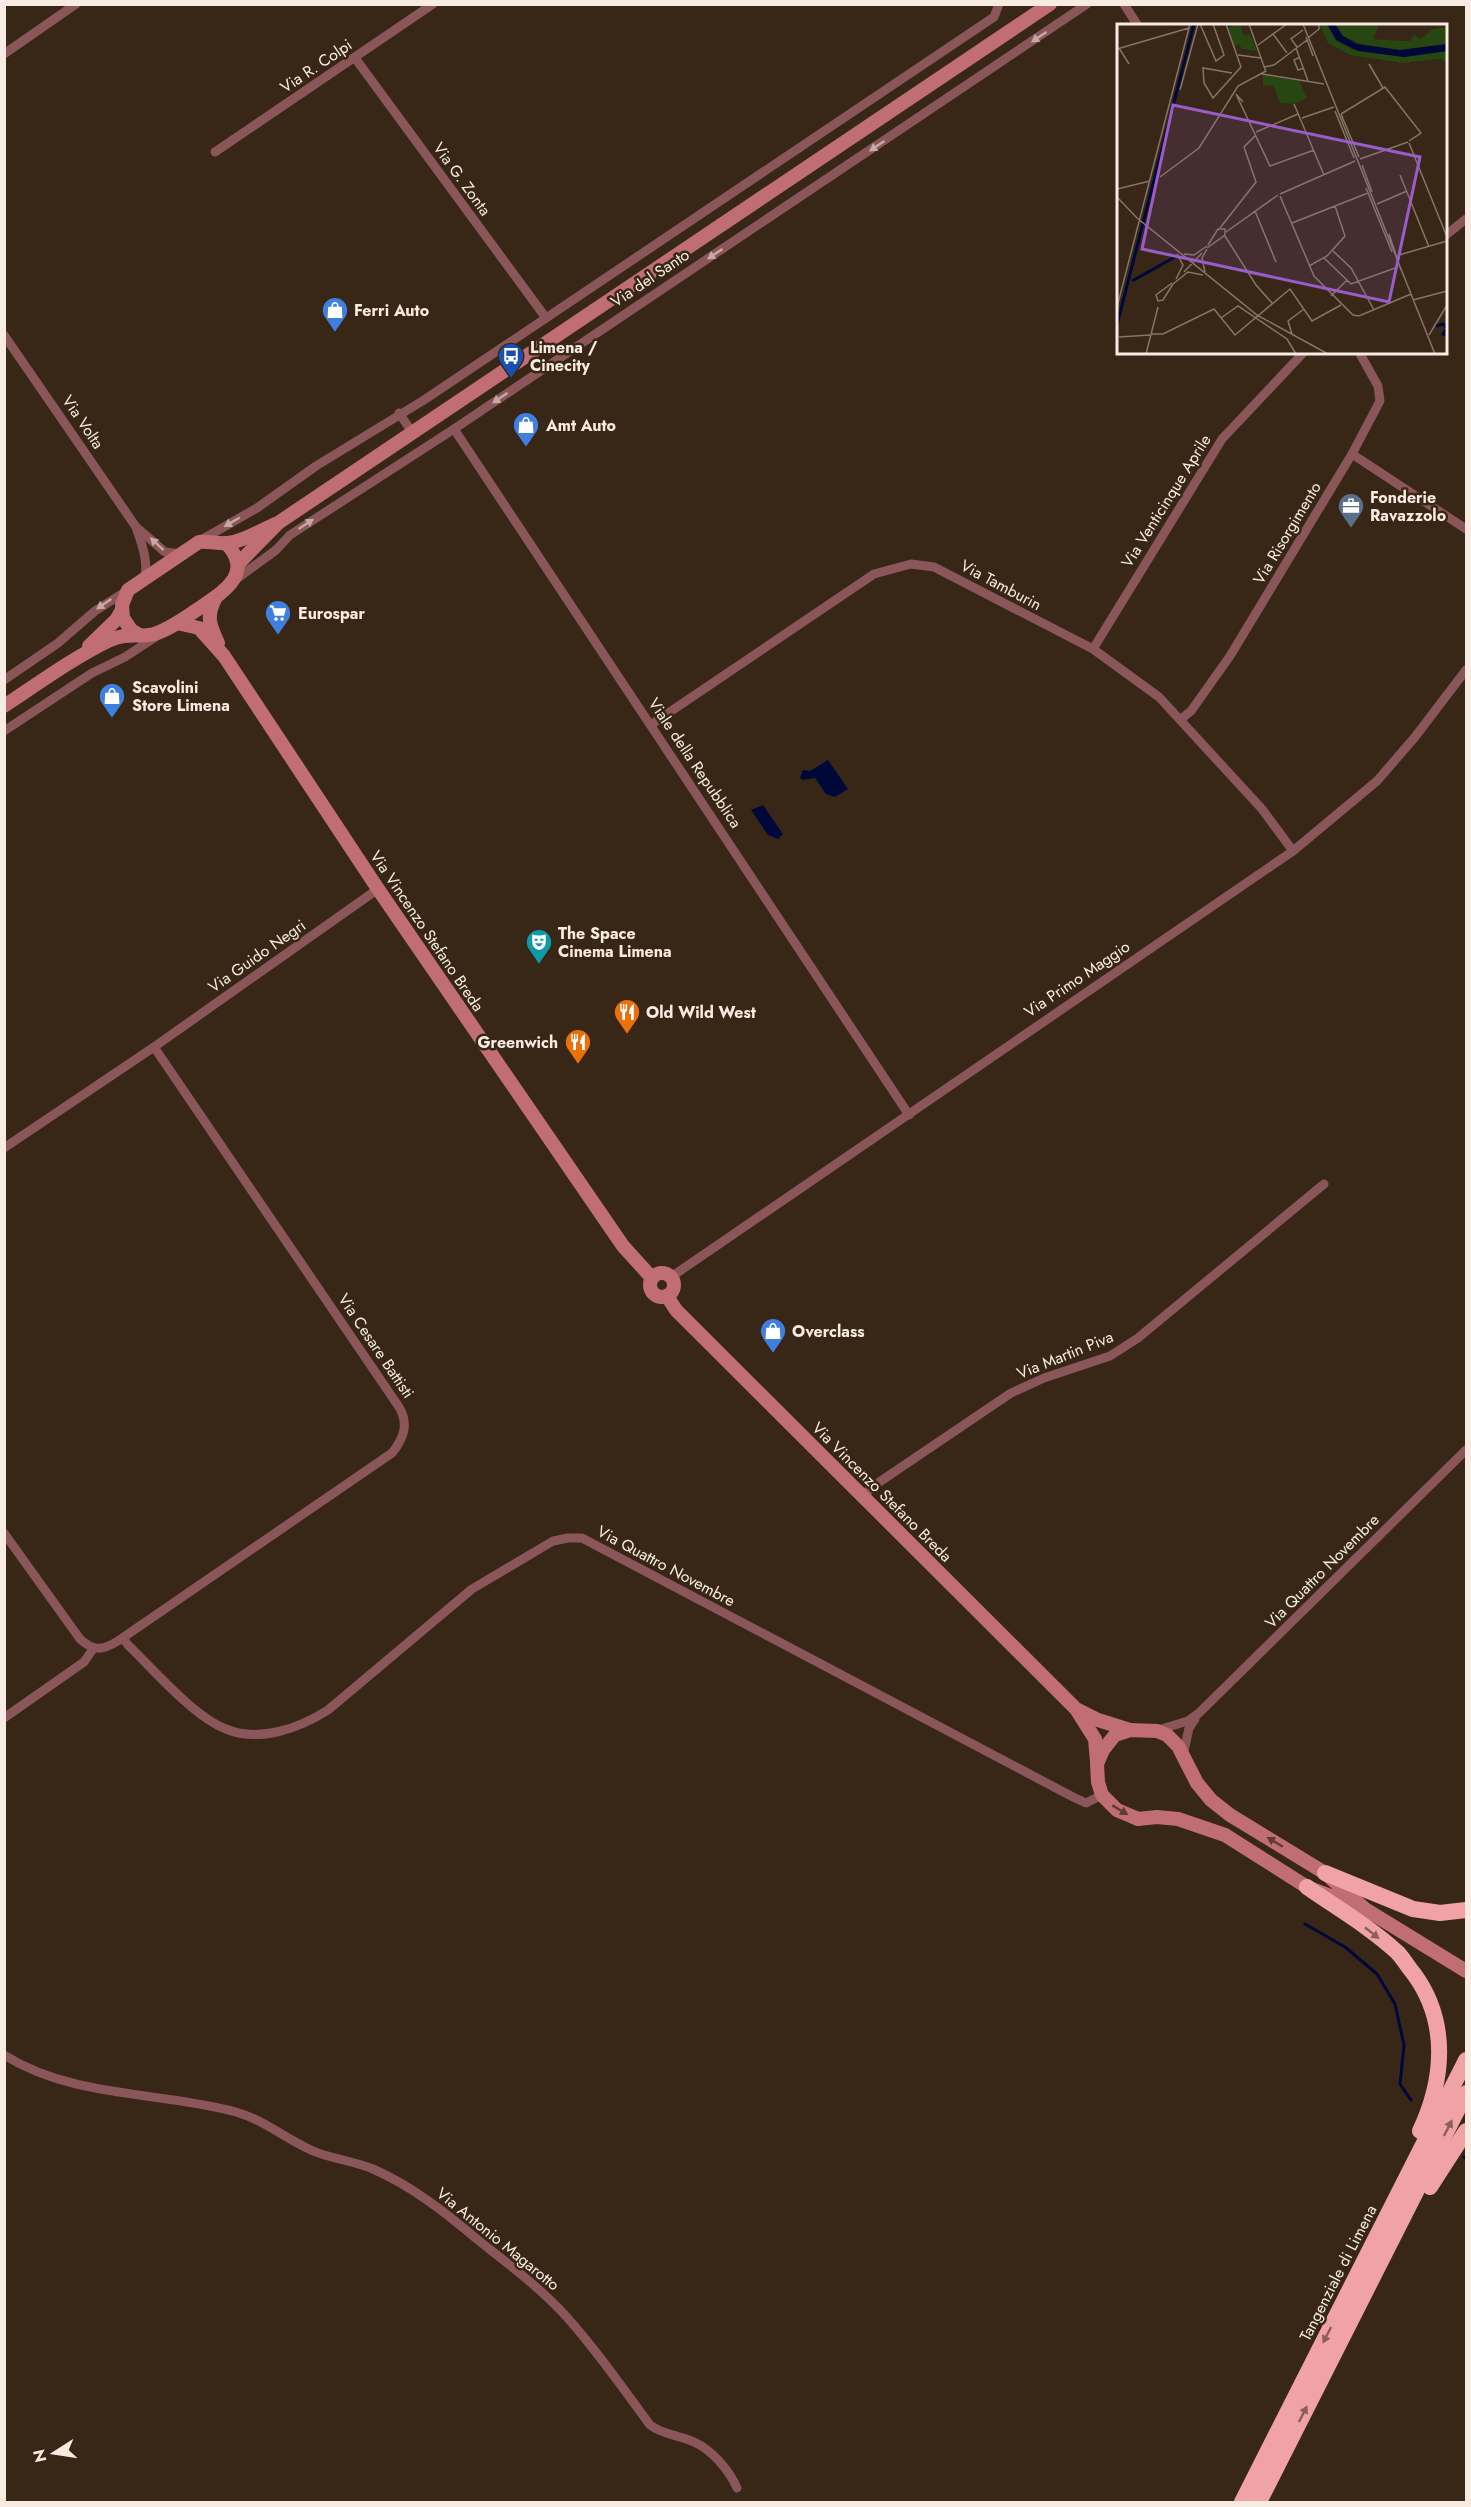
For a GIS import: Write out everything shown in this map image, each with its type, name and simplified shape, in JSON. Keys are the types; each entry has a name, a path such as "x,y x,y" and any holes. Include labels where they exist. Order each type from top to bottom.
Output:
{"highway":[{"path":"1325,1873 1413,1909 1440,1913 1467,1910"},
{"path":"1307,1887 1398,1953 1424,1988 1437,2024 1441,2048 1439,2073 1422,2126 1370,2238 1359,2288"},
{"name":"Tangenziale di Limena","path":"1259,2502 1467,2060"},
{"name":"Tangenziale di Limena","path":"1242,2502 1467,2093"},
{"path":"1359,2288 1397,2247 1433,2181 1467,2131"}],"street":[{"path":"4,54 76,4"},
{"name":"Via R. Colpi","path":"215,152 433,4"},
{"name":"Via del Santo","path":"128,590 199,542 257,508 316,466 424,399 994,17 999,4"},
{"path":"233,581 238,564 278,523 1050,4"},
{"name":"Via del Santo","path":"77,657 113,639 138,634 146,636 164,631 177,623 216,597 247,569 276,550 290,535 454,429 1087,4"},
{"path":"1124,4 1137,24"},
{"name":"Via G. Zonta","path":"355,57 546,318"},
{"path":"700,213 712,230"},
{"path":"1447,234 1467,219"},
{"name":"Via Volta","path":"4,335 136,527"},
{"name":"Via Venticinque Aprile","path":"1093,649 1222,439 1302,354"},
{"name":"Via Risorgimento","path":"1181,719 1191,711 1230,656 1352,454 1380,401 1378,386 1360,354"},
{"path":"399,413 412,432"},
{"name":"Viale della Repubblica","path":"454,429 909,1114"},
{"path":"1352,454 1467,529"},
{"path":"199,542 210,540 226,543 278,523"},
{"path":"136,527 165,552 181,554"},
{"path":"136,527 145,551 147,565 145,578"},
{"path":"226,543 235,553 238,564"},
{"name":"Via Tamburin","path":"652,724 862,582 886,570 923,564 934,567 1093,649 1159,697 1262,809 1293,851"},
{"path":"128,590 123,598 123,618 131,630 138,634"},
{"path":"4,680 84,622 95,611 128,590"},
{"name":"Via Vincenzo Stefano Breda","path":"216,597 209,612 210,621 224,656"},
{"path":"4,706 77,657 116,620 122,609"},
{"name":"Via Vincenzo Stefano Breda","path":"177,623 199,628 224,656 378,889 622,1246 652,1278 650,1284 653,1293 660,1297 667,1296 676,1310 1076,1709 1095,1739 1098,1782 1102,1795"},
{"path":"4,732 92,673 164,631"},
{"name":"Via Primo Maggio","path":"671,1277 1293,851 1377,781 1415,737 1467,670"},
{"name":"Via Guido Negri","path":"154,1047 378,889"},
{"path":"4,1148 154,1047"},
{"name":"Via Cesare Battisti","path":"4,1718 84,1662 93,1649 102,1650 123,1638 392,1453 402,1440 405,1427 403,1413 154,1047"},
{"name":"Via Martin Piva","path":"863,1496 872,1487 1011,1393 1044,1378 1110,1356 1131,1343 1323,1184"},
{"path":"652,1278 662,1273 671,1277 673,1288 667,1296"},
{"name":"Via Quattro Novembre","path":"1183,1756 1189,1728 1199,1713 1467,1450"},
{"path":"4,1533 80,1639 93,1649"},
{"name":"Via Quattro Novembre","path":"123,1638 205,1718 227,1730 248,1734 269,1733 313,1720 328,1710 472,1589 554,1541 582,1538 1086,1803 1102,1795"},
{"name":"Via Vincenzo Stefano Breda","path":"1076,1709 1098,1720 1130,1730 1157,1731"},
{"name":"Via Quattro Novembre","path":"1157,1731 1181,1724 1199,1713"},
{"path":"1097,1764 1103,1750 1115,1735 1130,1730"},
{"path":"1157,1731 1167,1735 1178,1746 1197,1783 1211,1800 1230,1815 1325,1873 1365,1909"},
{"path":"1102,1795 1117,1810 1138,1819 1157,1817 1178,1819 1225,1835 1307,1887 1365,1909 1467,1971"},
{"name":"Via Antonio Magarotto","path":"4,2055 21,2065 89,2088 248,2116 312,2150 373,2169 413,2192 446,2213 543,2293 598,2355 650,2425 659,2432 696,2443 719,2461 732,2478 736,2488"}],"shaded area":[{"path":"828,760 848,789 835,797 826,794 815,778 802,780 800,778 803,770 810,771"},
{"path":"763,805 783,834 778,839 768,835 751,810"}],"waterway":[{"path":"1305,1924 1345,1947 1377,1974 1395,2004 1404,2045 1400,2084 1411,2100"}],"place":[{"name":"Ferri Auto","path":"335,333"},
{"name":"Limena / Cinecity","path":"511,379"},
{"name":"Amt Auto","path":"526,448"},
{"name":"Fonderie Ravazzolo","path":"1351,529"},
{"name":"Eurospar","path":"278,636"},
{"name":"Scavolini Store Limena","path":"112,719"},
{"name":"The Space Cinema Limena","path":"539,965"},
{"name":"Old Wild West","path":"627,1035"},
{"name":"Greenwich","path":"578,1065"},
{"name":"Overclass","path":"773,1354"}]}
